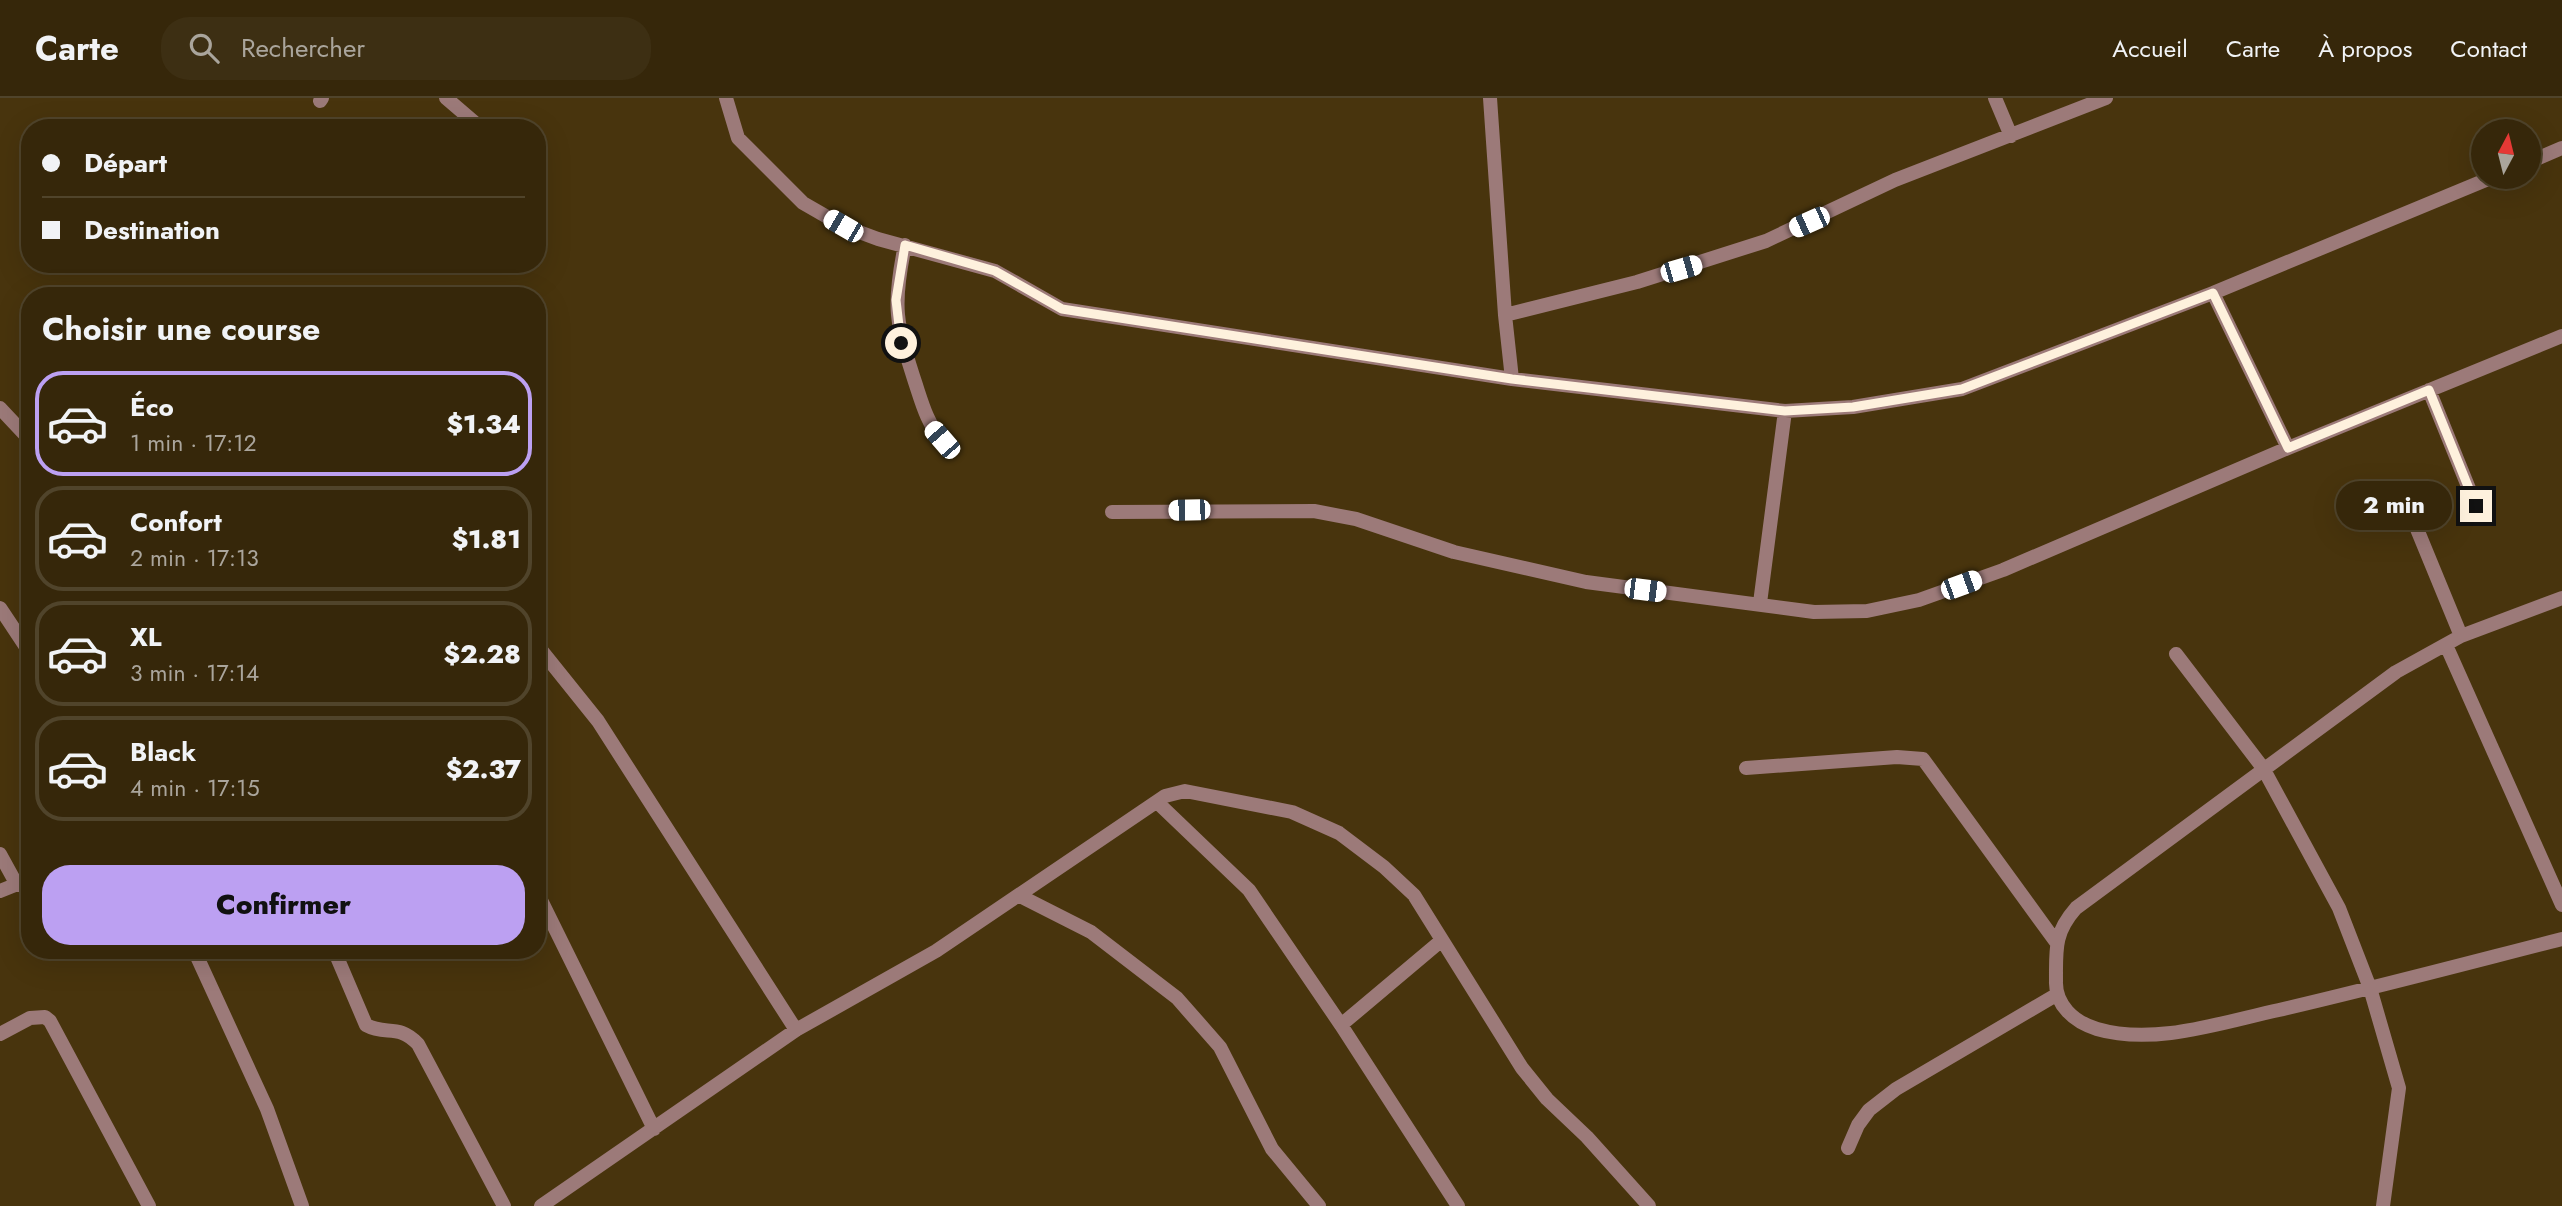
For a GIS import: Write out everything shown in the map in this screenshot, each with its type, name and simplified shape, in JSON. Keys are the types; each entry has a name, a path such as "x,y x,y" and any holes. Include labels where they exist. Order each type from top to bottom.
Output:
{"street":[{"path":"446,98 470,119"},
{"path":"726,98 738,138 803,203 843,226 995,271 1062,309 1512,379 1785,411 1853,407 1962,389 2213,293 2471,186"},
{"path":"1490,98 1512,379"},
{"path":"1995,98 2011,136"},
{"path":"1505,315 1650,278 1766,241 1895,180 2106,98"},
{"path":"2541,157 2562,148"},
{"path":"905,245 896,300 901,343 926,416 942,440"},
{"path":"2213,293 2288,448"},
{"path":"1112,512 1314,511 1356,519 1454,552 1586,582 1814,612 1867,611 1919,600 2003,570 2288,448 2562,336"},
{"path":"2429,390 2476,506"},
{"path":"0,408 21,430"},
{"path":"1760,604 1785,411"},
{"path":"2417,529 2461,636"},
{"path":"2562,598 2461,636 2396,672 2076,908 2062,923 2056,942 2056,995 2069,1015 2097,1029 2178,1032 2371,988 2562,939"},
{"path":"0,608 21,640"},
{"path":"2446,645 2562,905"},
{"path":"2176,654 2263,768 2339,908 2371,988 2399,1088 2383,1206"},
{"path":"546,656 598,721 796,1030"},
{"path":"1746,768 1897,757 1923,759 2056,942"},
{"path":"541,1206 796,1030 936,951 1157,802 1174,792 1185,791 1292,812 1339,834 1414,895 1539,1088 1649,1206"},
{"path":"1157,802 1249,890 1341,1025 1458,1206"},
{"path":"0,854 21,878"},
{"path":"0,891 21,883"},
{"path":"1020,896 1091,932 1177,998 1220,1047 1272,1149 1315,1205"},
{"path":"546,910 654,1129"},
{"path":"1341,1025 1442,940"},
{"path":"198,959 267,1109 302,1206"},
{"path":"338,959 366,1025 373,1029 395,1029 408,1034 418,1044 504,1206"},
{"path":"1847,1148 1869,1110 1896,1089 2056,995"},
{"path":"0,1034 30,1018 45,1017 50,1021 149,1206"}],"route":[{"path":"901,343 896,300 905,245 995,271 1016,281 1040,299 1062,309 1512,379 1785,411 1853,407 1962,389 2213,293 2288,448 2429,390 2476,506"}]}
